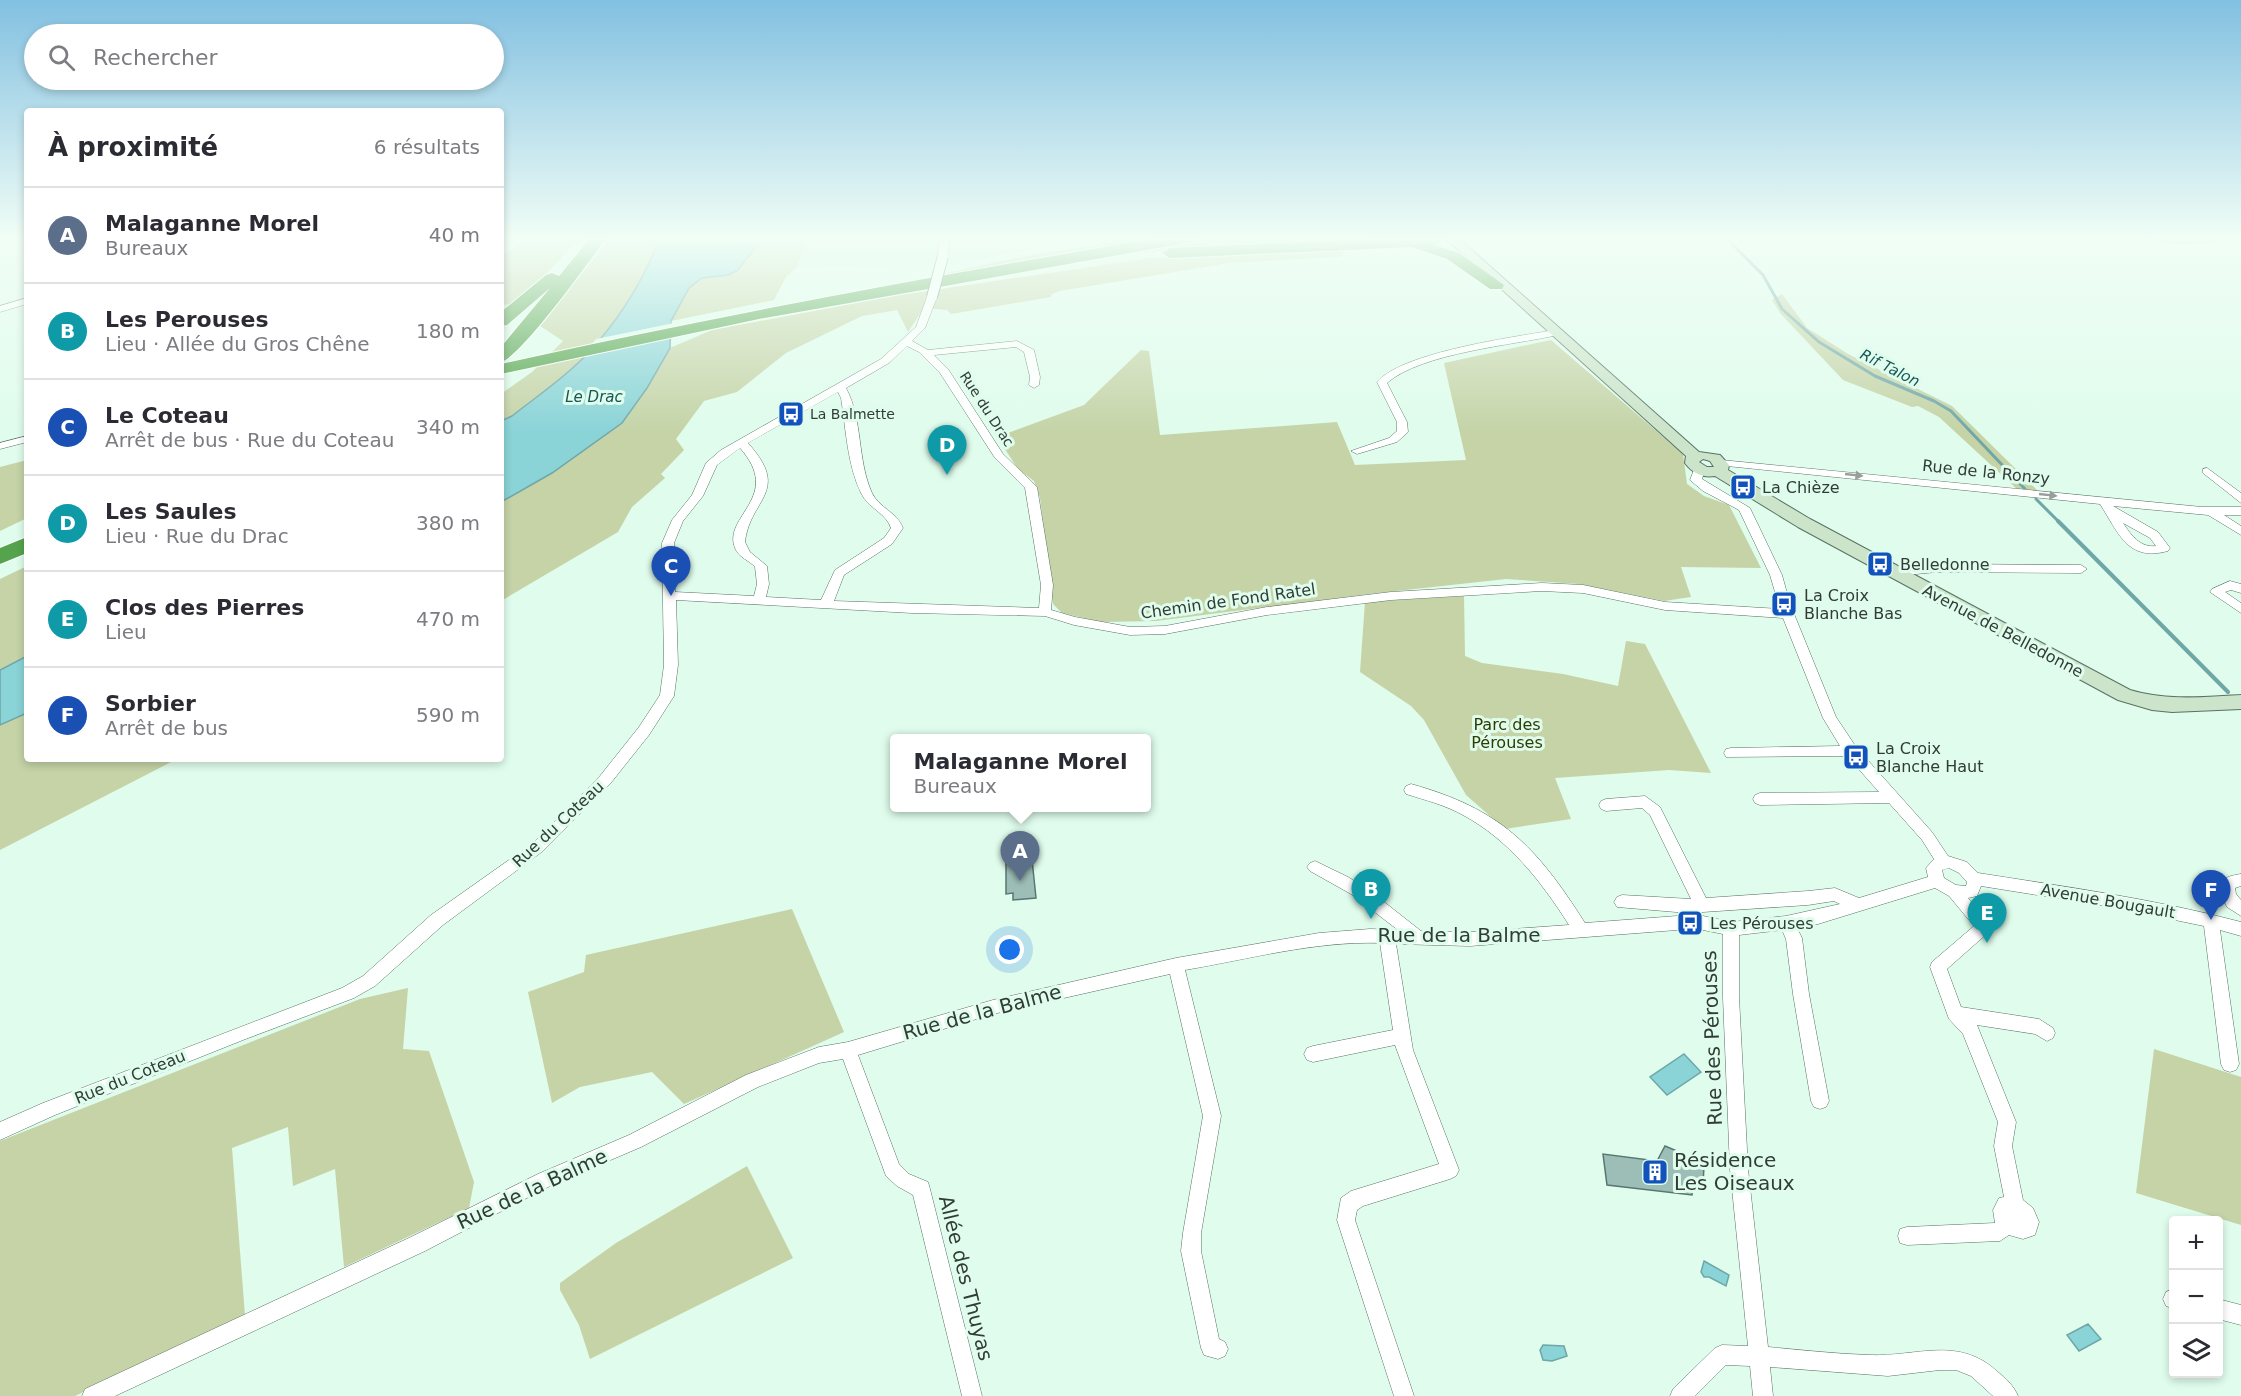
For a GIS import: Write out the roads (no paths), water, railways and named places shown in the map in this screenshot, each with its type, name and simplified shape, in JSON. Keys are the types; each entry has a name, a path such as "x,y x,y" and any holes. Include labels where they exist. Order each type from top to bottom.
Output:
{"highway":[{"path":"504,319 525,302"},
{"path":"504,354 547,302"},
{"path":"748,315 806,302"},
{"path":"504,362 820,302"},
{"path":"504,368 558,353"},
{"path":"0,547 24,535"},
{"path":"0,557 24,545"},
{"path":"0,568 24,558"}],"main road":[{"path":"1517,302 1555,333"},
{"path":"1521,302 1697,463"},
{"name":"Avenue de Belledonne","path":"1697,463 1710,456 1720,467 1804,523 2124,695 2152,703 2172,705 2241,702"}],"street":[{"path":"0,309 23,302"},
{"path":"907,342 920,328 930,302"},
{"path":"1358,451 1393,440 1403,432 1400,416 1382,382 1390,374 1429,359 1555,333"},
{"name":"Rue du Drac","path":"907,342 916,345 944,371 999,456 1031,487 1047,585 1045,612"},
{"name":"Rue du Coteau","path":"0,1131 227,1038 348,993 369,981 437,920 538,847 605,780 644,731 668,696 671,665 671,596 668,547 678,520 697,496 712,463 742,443 885,361 907,342"},
{"path":"926,353 1017,344 1029,350 1035,377 1034,385"},
{"path":"826,604 839,573 888,541 897,528 892,518 874,505 868,497 861,477 846,398 840,387"},
{"path":"1,446 24,440"},
{"path":"742,443 756,461 763,476 762,490 740,538 744,551 762,566 765,573 759,600"},
{"path":"1697,463 1696,480 1706,489 1744,508 1776,575 1788,614 1830,718 1851,751 1927,836 1944,862"},
{"name":"Rue de la Ronzy","path":"1720,467 1755,465 2107,506 2208,509 2241,531"},
{"path":"2207,471 2241,499"},
{"path":"2208,509 2241,511"},
{"path":"1895,572 1937,568 2081,570"},
{"path":"2241,590 2230,585 2216,592 2241,609"},
{"name":"Chemin de Fond Ratel","path":"671,596 1045,612 1074,621 1130,631 1165,630 1267,611 1391,596 1564,587 1665,606 1788,614"},
{"path":"1731,753 1851,751"},
{"path":"1411,790 1440,796 1470,809 1505,834 1526,855 1558,895 1582,932"},
{"path":"1760,799 1894,797"},
{"path":"1606,804 1645,802 1655,811 1701,904"},
{"path":"1907,1236 2000,1232 2007,1223 2021,1230 2030,1225 2026,1213 2015,1205 2003,1146 2007,1122 1970,1029 1955,1014 1938,967 1984,927 1954,892 1937,880 1934,868 1944,862 1959,865 1974,879 1975,886 1972,891 1954,892"},
{"path":"1315,867 1354,888 1395,917 1418,937"},
{"name":"Avenue Bougault","path":"1974,879 2112,900 2211,920 2241,929"},
{"name":"Rue de la Balme","path":"92,1396 418,1244 544,1180 636,1141 752,1081 819,1055 848,1050 993,1007 1176,964 1319,940 1370,936 1470,939 1677,923 1703,923 1731,929 1818,917 1937,880"},
{"path":"2241,880 2231,882 2227,886 2227,892 2235,905 2241,909"},
{"path":"1622,902 1701,904 1808,898 1835,894 1859,905"},
{"path":"2211,920 2230,1065"},
{"path":"1786,923 1794,938 1801,994 1820,1101"},
{"name":"Rue des Pérouses","path":"1731,929 1731,997 1740,1177 1763,1396"},
{"path":"1387,938 1400,1036 1450,1170 1358,1198 1348,1205 1346,1220 1404,1396"},
{"path":"1176,964 1212,1116 1191,1251 1211,1347 1218,1349"},
{"path":"1955,1014 2039,1027 2047,1033"},
{"path":"1313,1054 1400,1036"},
{"name":"Allée des Thuyas","path":"848,1050 892,1170 903,1180 921,1189 972,1396"},
{"path":"2223,1310 2241,1315"},
{"path":"1680,1396 1722,1355 1758,1355 1788,1360 1888,1366 1956,1360 1979,1368 2008,1396"}],"water":[{"name":"Le Drac","path":"628,302 681,302 671,321 670,348 647,388 622,423 552,473 504,500 504,420 512,416 579,362 599,341"},
{"path":"24,658 24,714 0,725 0,670"},
{"path":"1684,1054 1701,1072 1667,1095 1650,1077"},
{"path":"1704,1261 1729,1275 1726,1286 1709,1277 1704,1277 1701,1272"},
{"path":"2088,1324 2101,1339 2079,1351 2067,1335"},
{"path":"1543,1345 1564,1346 1567,1356 1552,1361 1543,1360 1540,1350"}],"waterway":[{"name":"Rif Talon","path":"1778,302 1782,309 1819,342 1875,376 1934,401 1951,411 2025,489"},
{"name":"Rif Talon","path":"2036,499 2058,521"},
{"name":"Rif Talon","path":"2058,521 2228,692"}],"place":[{"name":"La Balmette","path":"791,414"},
{"name":"Les Saules","path":"947,475"},
{"name":"La Chièze","path":"1743,487"},
{"name":"Belledonne","path":"1880,564"},
{"name":"Le Coteau","path":"671,596"},
{"name":"La Croix Blanche Bas","path":"1784,604"},
{"name":"La Croix Blanche Haut","path":"1856,757"},
{"name":"Malaganne Morel","path":"1020,881"},
{"name":"Les Perouses","path":"1371,919"},
{"name":"Sorbier","path":"2211,920"},
{"name":"Les Pérouses","path":"1690,923"},
{"name":"Clos des Pierres","path":"1987,943"},
{"name":"Résidence Les Oiseaux","path":"1655,1172"}],"park label":[{"name":"Parc des Pérouses","path":"1507,733"}]}
